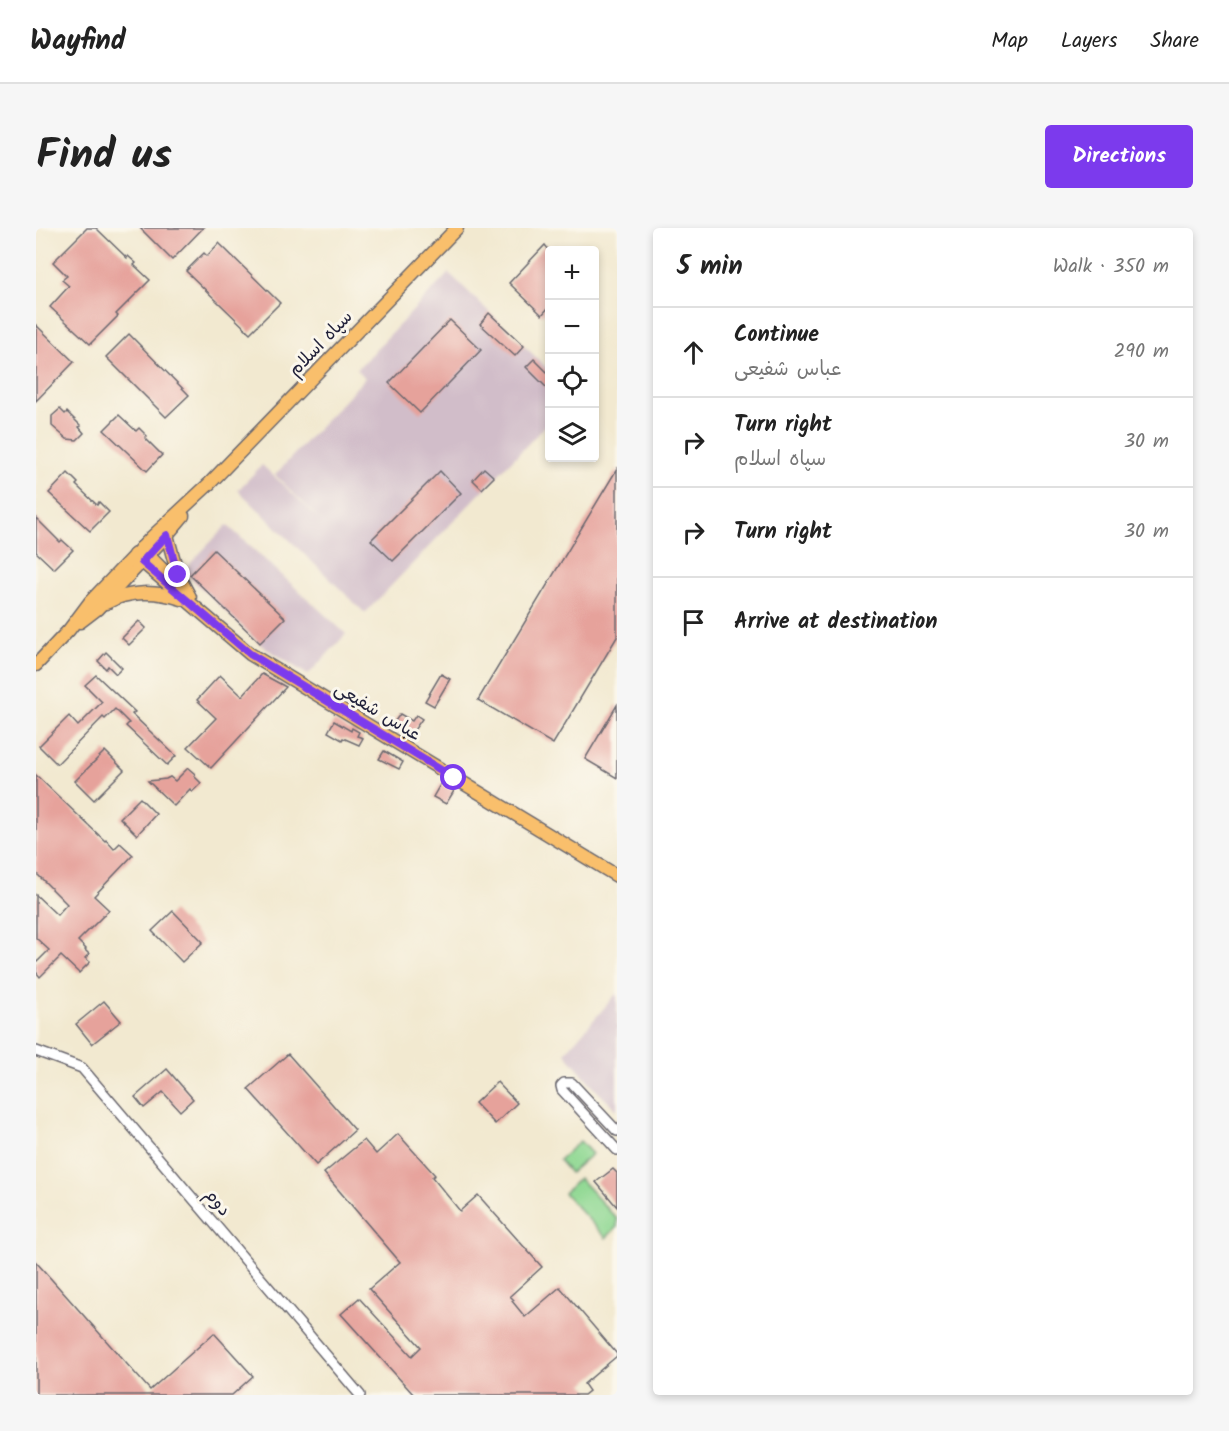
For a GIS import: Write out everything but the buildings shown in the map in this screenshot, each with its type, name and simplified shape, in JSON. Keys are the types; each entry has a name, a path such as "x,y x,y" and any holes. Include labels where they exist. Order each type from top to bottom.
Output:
{"main road":[{"name":"سپاه اسلام","path":"69,630 97,609 160,528 209,484 457,228"},
{"name":"سپاه اسلام","path":"36,665 69,630 90,602 141,555 167,535 209,484"},
{"path":"167,535 178,575 189,599"},
{"name":"عباس شفیعی","path":"141,555 250,654 617,876"},
{"path":"97,609 111,600 139,593 189,599"},
{"name":"عباس شفیعی","path":"189,599 253,651 617,868"}],"lane":[{"name":"دوم","path":"36,1051 82,1068 360,1395"},
{"path":"617,1131 572,1083 564,1083 561,1086 562,1090 617,1150"}],"shaded area":[{"path":"449,273 545,366 545,426 365,613 238,490 262,465 330,529 275,475 365,378 357,369"},
{"path":"227,525 346,634 308,675 261,645 183,571"},
{"path":"617,993 617,1110 598,1092 565,1053"}],"green space":[{"path":"580,1141 592,1154 570,1173 559,1160"},
{"path":"579,1178 617,1219 617,1227 606,1238 564,1193"}],"route":[{"path":"178,575 167,535 142,562 250,654 454,778"}]}
